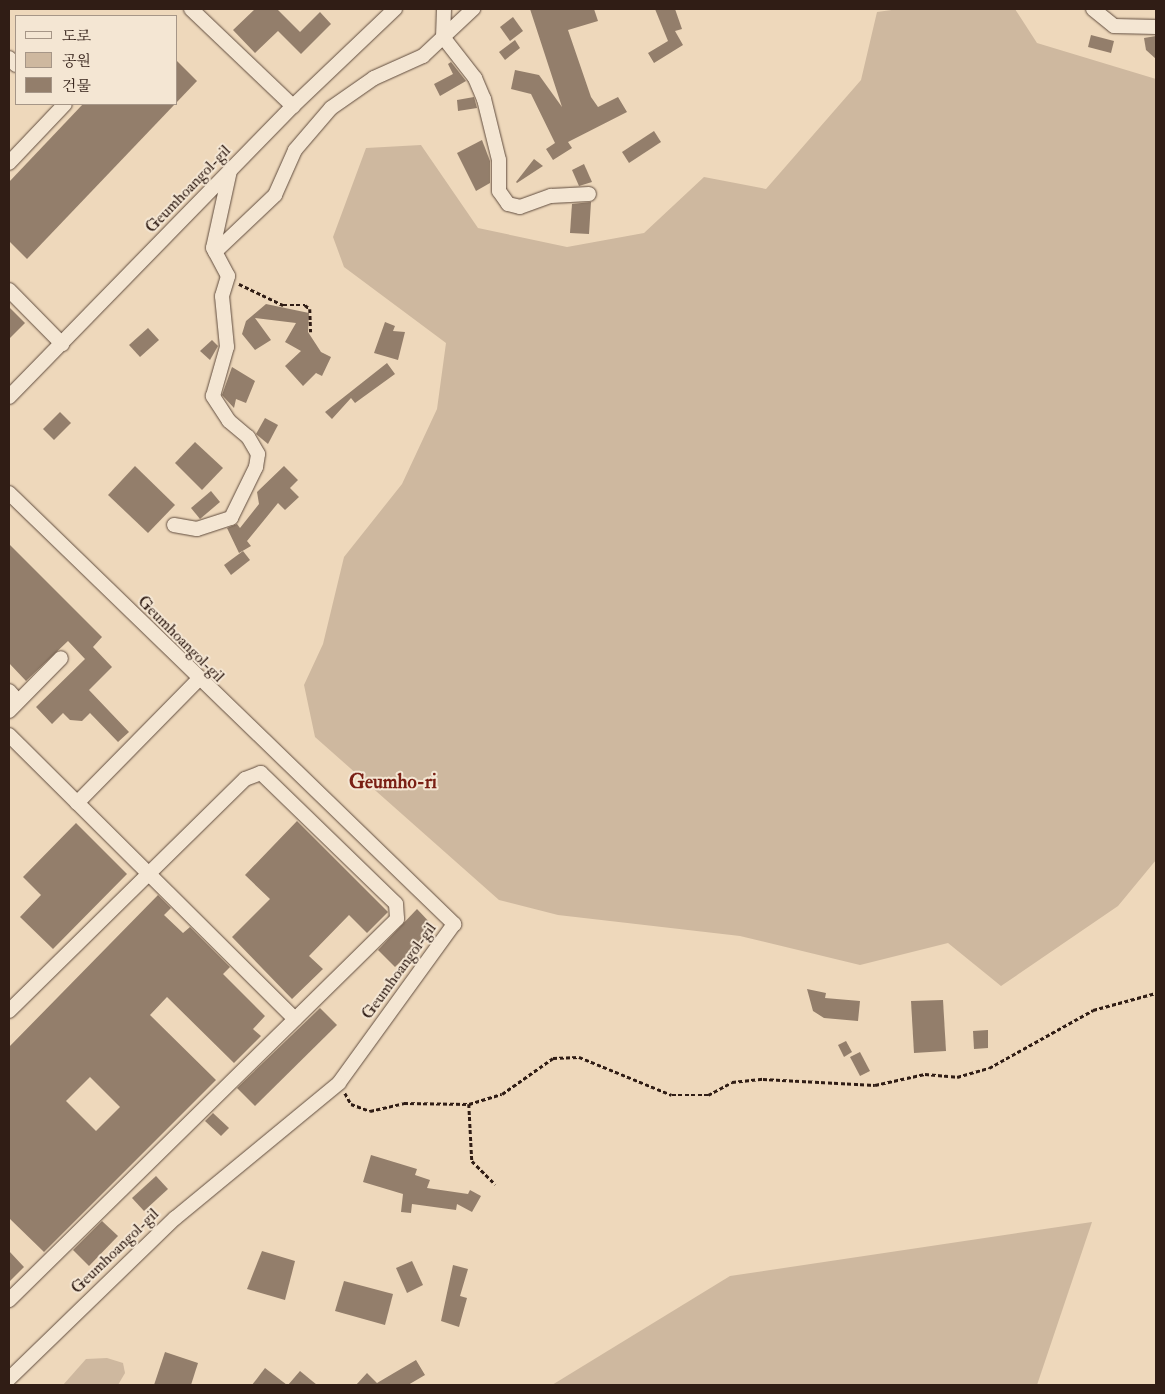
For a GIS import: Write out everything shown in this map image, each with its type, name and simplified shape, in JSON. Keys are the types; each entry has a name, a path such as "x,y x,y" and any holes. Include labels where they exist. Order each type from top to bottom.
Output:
{"street":[{"path":"190,9 293,106"},
{"name":"Geumhoangol-gil","path":"9,397 293,106 395,9"},
{"path":"444,9 443,37 475,78 484,99 499,160 499,191 508,204 520,207 551,196 588,194"},
{"path":"215,252 275,195 295,150 331,108 374,78 423,56 473,9"},
{"path":"1093,9 1114,26 1156,27"},
{"path":"9,163 61,105"},
{"path":"174,524 197,529 231,518 256,467 258,454 251,443 216,405 213,396 227,347 222,296 228,276 215,252 218,219 228,194 230,171"},
{"path":"9,290 62,344"},
{"name":"Geumhoangol-gil","path":"9,493 198,680 454,924 339,1083 174,1218 9,1379"},
{"path":"12,701 61,658"},
{"path":"77,803 198,680"},
{"path":"9,735 295,1019"},
{"path":"9,1011 245,779 261,773 275,783 396,904 398,911 396,919 9,1300"}],"path":[{"path":"228,276 271,301 305,304 310,309 311,332"},
{"path":"339,1083 351,1104 370,1111 404,1104 469,1104 502,1094 553,1058 579,1057 672,1095 708,1094 732,1082 763,1079 876,1085 925,1074 957,1077 990,1068 1093,1010 1156,993"},
{"path":"469,1104 472,1160 494,1184"}],"green space":[{"path":"899,9 1015,9 1037,43 1156,79 1156,860 1118,906 1001,986 948,943 860,965 740,936 558,915 499,900 315,737 304,685 323,644 344,557 402,484 437,409 446,343 344,267 333,237 366,148 421,145 478,228 567,247 644,233 704,177 766,189 861,80 877,12"},
{"path":"1092,1222 1037,1385 552,1385 730,1276"},
{"path":"107,1358 123,1363 125,1373 118,1385 63,1385 86,1359"}],"building":[{"path":"255,9 277,9 300,32 320,12 331,24 301,54 278,31 255,53 233,30"},
{"path":"530,9 594,9 598,21 568,30 591,97 598,107 618,97 627,112 568,142 572,148 553,160 546,149 555,143 531,94 511,89 515,70 539,75 562,107"},
{"path":"655,9 675,9 682,29 675,31 683,45 654,63 648,53 668,41"},
{"path":"513,17 523,31 510,41 500,27"},
{"path":"1091,35 1114,41 1111,53 1088,47"},
{"path":"1156,36 1156,59 1146,50 1144,38"},
{"path":"515,40 520,48 505,60 499,52"},
{"path":"178,62 197,81 178,101"},
{"path":"451,62 466,81 440,96 434,84 453,74 448,64"},
{"path":"474,97 477,108 458,111 457,100"},
{"path":"82,105 174,105 27,259 9,241 9,182"},
{"path":"654,131 661,142 629,163 622,152"},
{"path":"482,140 490,161 490,183 476,191 457,153"},
{"path":"534,159 543,166 517,183 516,182"},
{"path":"584,164 592,182 579,186 572,170"},
{"path":"591,202 589,234 570,233 572,204"},
{"path":"266,304 309,313 308,332 321,352 331,357 322,376 316,373 303,386 285,366 301,351 285,342 296,323 255,318 271,340 255,350 242,334 246,321"},
{"path":"9,307 25,323 9,339"},
{"path":"385,322 395,326 393,331 405,332 398,360 374,353"},
{"path":"148,328 159,340 140,357 129,345"},
{"path":"212,340 218,346 210,360 200,351"},
{"path":"387,363 395,374 355,403 351,398 332,419 325,412"},
{"path":"232,367 255,381 246,403 236,399 234,408 222,395"},
{"path":"60,412 71,423 54,440 43,429"},
{"path":"265,418 278,425 268,444 256,434"},
{"path":"195,442 223,468 202,490 175,463"},
{"path":"135,466 175,505 148,533 108,495"},
{"path":"284,466 298,480 290,488 299,497 285,510 278,503 247,541 251,546 239,553 227,528 237,524 240,528 259,504 257,492"},
{"path":"211,491 220,502 200,519 191,508"},
{"path":"9,544 102,637 93,647 112,667 89,690 129,732 118,742 90,713 82,721 70,720 63,713 52,724 36,707 85,659 68,641 26,681 9,663"},
{"path":"243,551 250,560 231,575 224,565"},
{"path":"297,821 388,912 367,933 349,915 309,956 323,969 292,999 232,937 270,899 245,875"},
{"path":"76,823 127,874 53,949 20,917 41,895 23,877"},
{"path":"158,895 171,908 164,915 183,933 190,927 230,967 223,974 265,1016 253,1029 261,1036 234,1063 167,997 150,1015 216,1080 44,1252 9,1218 9,1047","holes":["90,1077 120,1107 96,1131 66,1101"]},
{"path":"417,909 435,928 395,967 378,950"},
{"path":"807,989 826,993 825,998 860,1001 858,1021 824,1018 813,1011"},
{"path":"943,1000 946,1051 914,1053 911,1001"},
{"path":"320,1008 337,1025 255,1106 237,1088"},
{"path":"988,1030 988,1048 974,1049 973,1031"},
{"path":"846,1041 852,1052 844,1057 838,1045"},
{"path":"860,1052 870,1071 860,1076 850,1057"},
{"path":"213,1113 229,1128 221,1136 205,1121"},
{"path":"371,1155 417,1169 415,1175 430,1180 427,1188 468,1194 470,1190 481,1196 472,1212 457,1204 456,1210 412,1204 411,1213 401,1212 403,1194 363,1182"},
{"path":"156,1176 168,1189 144,1211 132,1198"},
{"path":"102,1221 118,1236 89,1266 73,1250"},
{"path":"9,1251 24,1267 9,1282"},
{"path":"262,1251 295,1261 285,1300 247,1289"},
{"path":"412,1261 423,1285 407,1293 396,1268"},
{"path":"453,1265 468,1269 460,1296 467,1298 459,1327 441,1321"},
{"path":"344,1281 393,1294 385,1325 335,1311"},
{"path":"165,1352 198,1363 191,1385 154,1385"},
{"path":"416,1360 425,1375 408,1385 356,1385 367,1373 377,1383"},
{"path":"265,1368 287,1385 252,1385"},
{"path":"300,1371 317,1385 288,1385"}],"district":[{"name":"Geumho-ri","path":"393,783"}]}
